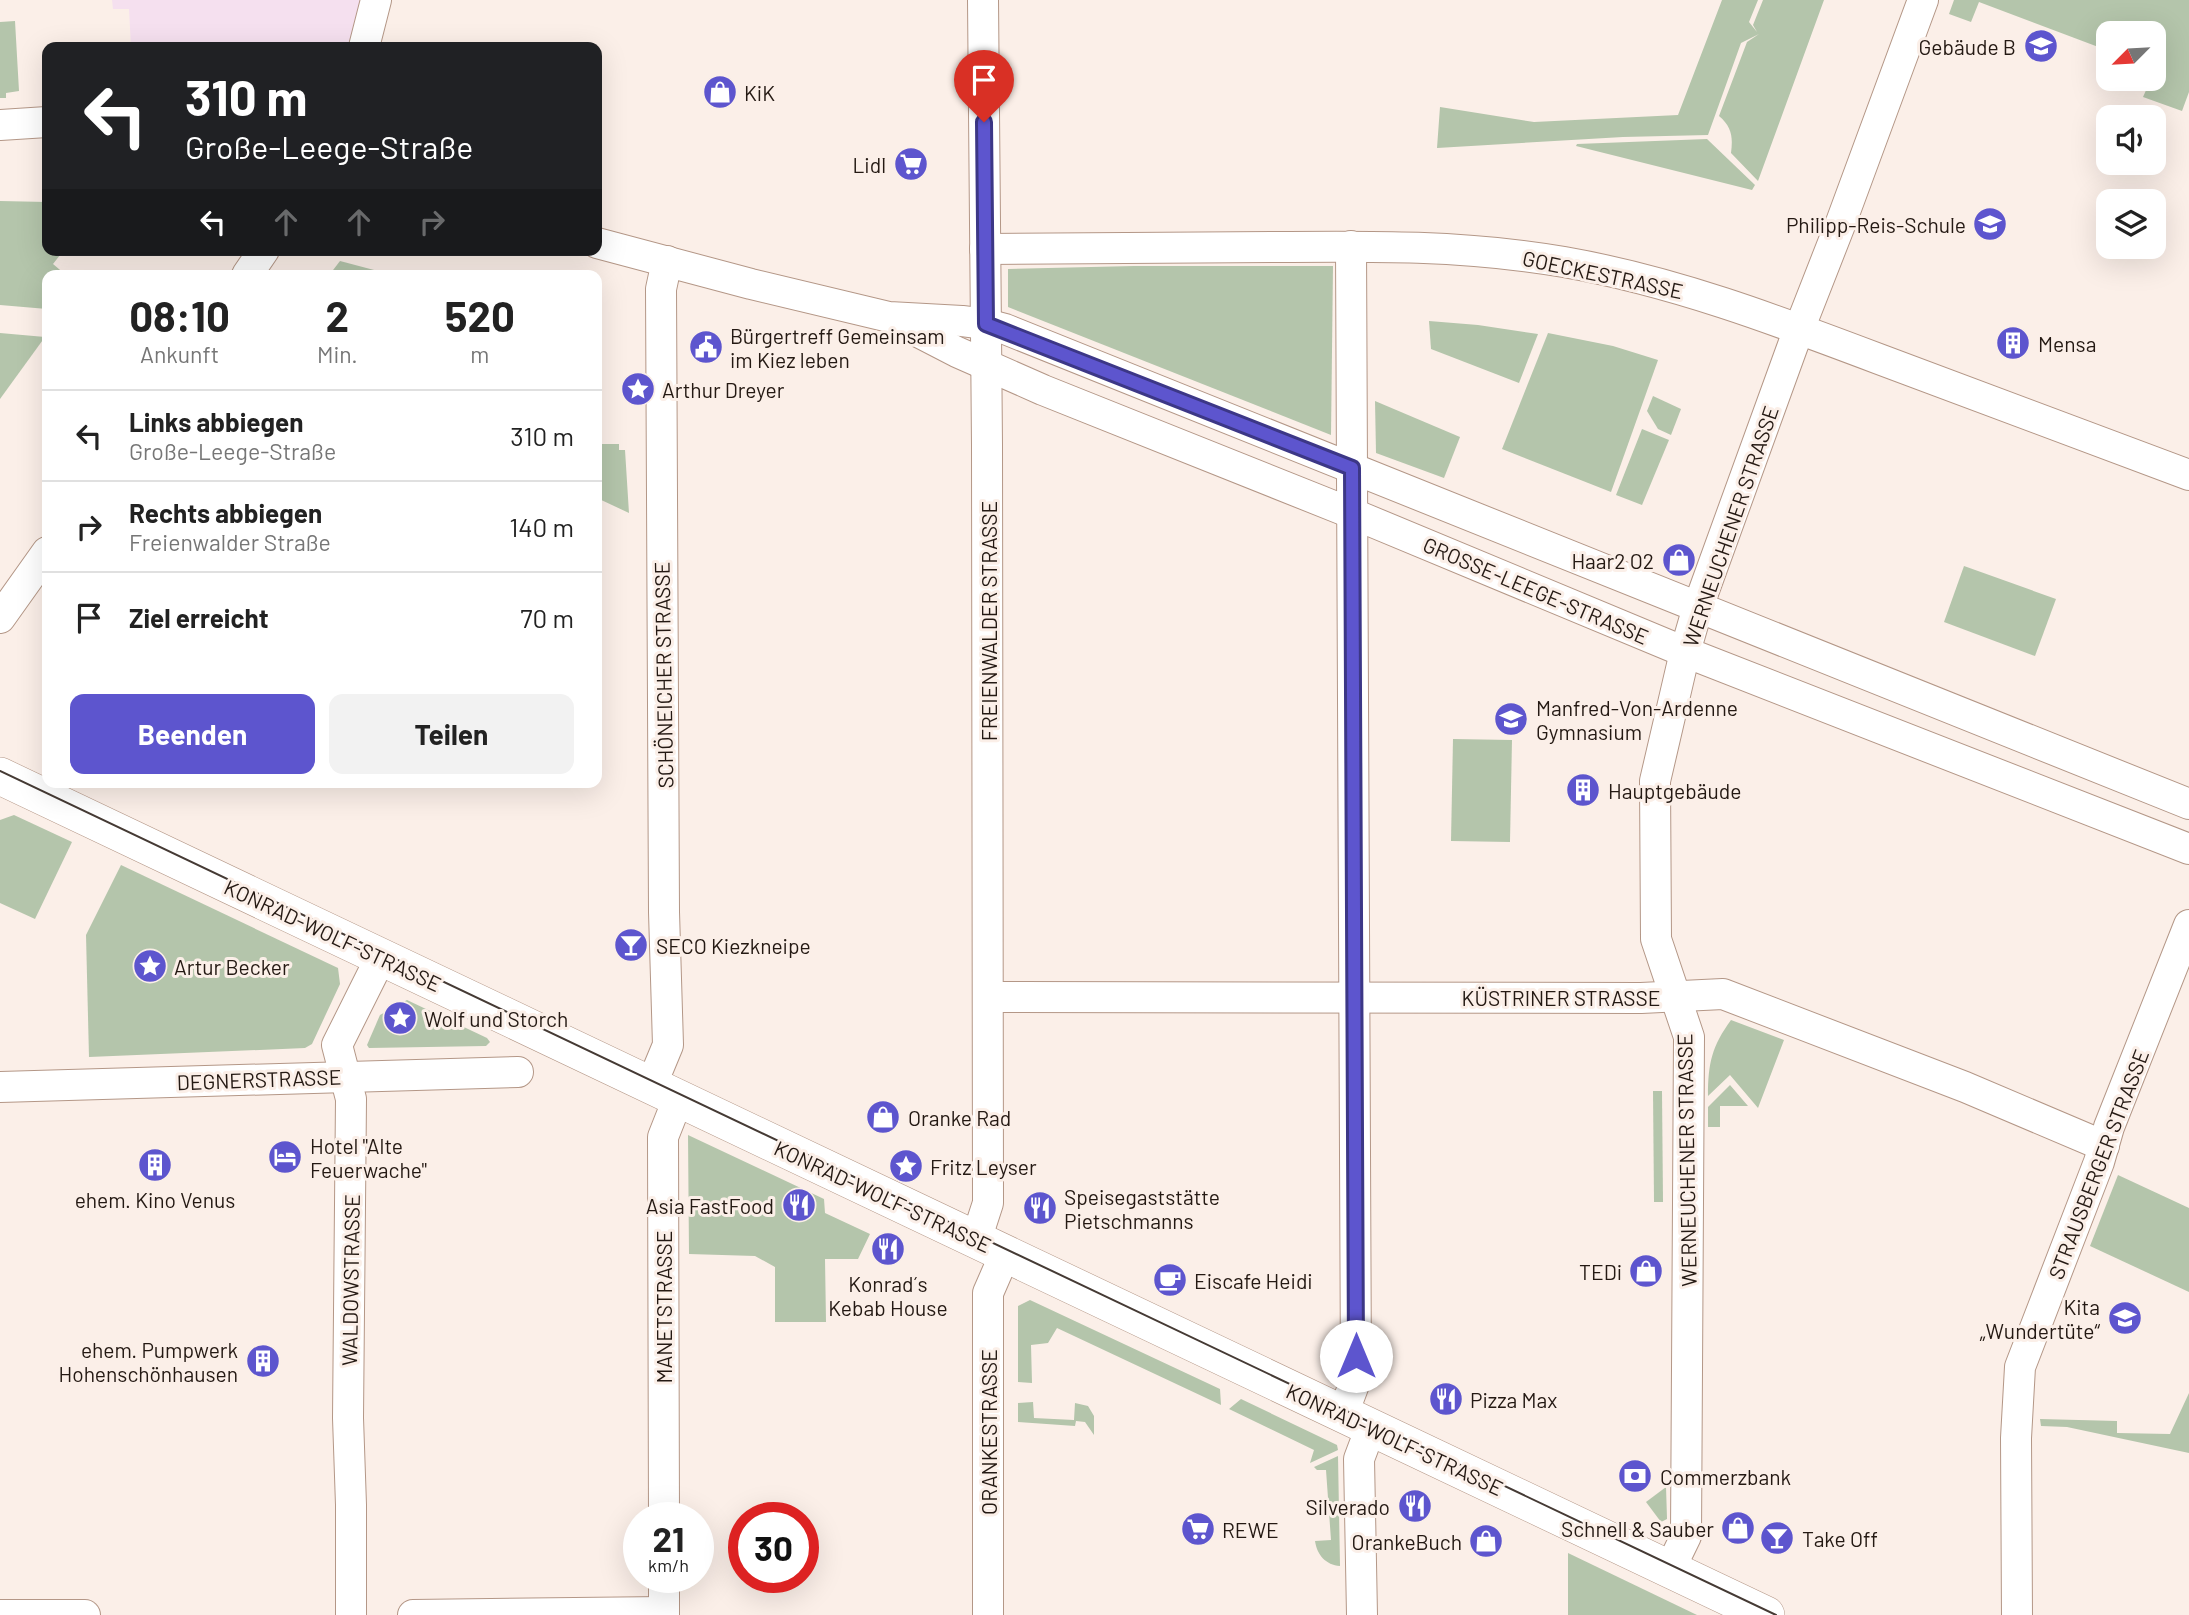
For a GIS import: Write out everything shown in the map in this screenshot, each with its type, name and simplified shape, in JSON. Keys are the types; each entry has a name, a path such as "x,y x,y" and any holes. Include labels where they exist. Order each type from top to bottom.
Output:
{"main road":[{"name":"KONRAD-WOLF-STRASSE","path":"0,776 1766,1615"}],"street":[{"path":"365,42 376,0"},
{"name":"FREIENWALDER STRASSE","path":"983,0 990,1247"},
{"name":"WERNEUCHENER STRASSE","path":"1670,1569 1686,1536 1689,1037 1657,939 1655,781 1698,607 1923,0"},
{"path":"0,125 42,122"},
{"name":"GROSSE-LEEGE-STRASSE","path":"602,244 889,317 986,324 2189,804"},
{"path":"1351,246 1356,1379 1362,1615"},
{"name":"GOECKESTRASSE","path":"985,249 1351,246 1458,248 1562,261 1632,275 1683,289 1799,329 2189,475"},
{"name":"SCHÖNEICHER STRASSE","path":"665,1092 668,1045 664,912 662,289 667,261"},
{"name":"GROSSE-LEEGE-STRASSE","path":"889,317 957,352 1037,387 1351,513 1685,652 2189,849"},
{"path":"0,618 42,559"},
{"name":"STRAUSBERGER STRASSE","path":"2017,1615 2016,1451 2020,1367 2109,1128 2189,925"},
{"name":"WALDOWSTRASSE","path":"351,1615 348,1418 351,1099 337,1045 381,957"},
{"name":"KÜSTRINER STRASSE","path":"989,997 1723,994 1965,1087 2104,1146"},
{"name":"DEGNERSTRASSE","path":"0,1087 518,1072"},
{"name":"MANETSTRASSE","path":"664,1502 665,1092"},
{"name":"ORANKESTRASSE","path":"988,1615 990,1247"},
{"path":"413,1615 664,1614 664,1593"},
{"path":"0,1615 85,1615"}],"shaded area":[{"path":"112,0 362,0 349,42 131,42 129,9 113,9"}],"green space":[{"path":"1722,0 1758,0 1749,22 1757,32 1753,25 1763,0 1824,0 1758,181 1731,153 1731,133 1719,116 1747,42 1759,34 1741,43 1708,135 1437,148 1440,107 1534,122 1678,115"},
{"path":"1954,0 2189,0 2189,92 2182,111 2143,97 2146,91 2166,91 2166,21 2096,21 2096,46 1979,2 1971,22 1949,14"},
{"path":"15,21 19,91 6,93 6,98 0,98 0,22"},
{"path":"1707,139 1755,185 1752,190 1576,146 1577,144"},
{"path":"0,201 42,202 42,256 59,256 53,264 60,270 42,270 42,309 0,305"},
{"path":"340,261 374,270 333,270"},
{"path":"1333,266 1331,435 1008,307 1008,269"},
{"path":"1429,321 1538,334 1519,383 1431,349"},
{"path":"0,333 42,337 42,341 0,399"},
{"path":"1548,333 1613,346 1658,360 1611,492 1502,449"},
{"path":"1653,396 1681,409 1671,435 1658,429 1647,411"},
{"path":"1375,401 1460,437 1444,478 1376,453"},
{"path":"1642,429 1669,440 1642,505 1616,495"},
{"path":"602,444 619,444 619,450 625,450 629,513 602,500"},
{"path":"1964,566 2056,599 2035,656 1944,622"},
{"path":"1453,739 1512,740 1510,842 1451,841"},
{"path":"14,815 72,842 35,919 0,903 0,820"},
{"path":"121,865 338,968 340,984 312,1044 305,1048 89,1057 86,935"},
{"path":"407,1000 487,1038 490,1042 486,1046 369,1048 367,1045 380,1015"},
{"path":"1731,1020 1784,1040 1758,1108 1730,1075 1708,1096 1712,1055"},
{"path":"1730,1085 1748,1106 1720,1106 1720,1127 1708,1127 1708,1107"},
{"path":"1653,1091 1662,1091 1663,1202 1654,1202"},
{"path":"688,1135 824,1199 825,1213 870,1234 858,1259 825,1259 826,1322 775,1322 775,1267 755,1256 689,1254"},
{"path":"2118,1175 2189,1208 2189,1292 2090,1246"},
{"path":"1030,1300 1220,1389 1221,1405 1057,1328 1048,1343 1031,1345 1032,1383 1018,1382 1018,1306"},
{"path":"2189,1393 2189,1453 2067,1427 2041,1426 2040,1419 2117,1421 2117,1433 2170,1434"},
{"path":"1241,1399 1337,1445 1338,1450 1310,1463 1314,1450 1229,1409"},
{"path":"1033,1402 1034,1418 1074,1420 1075,1403 1088,1406 1094,1416 1094,1435 1085,1422 1076,1421 1075,1426 1018,1422 1018,1403"},
{"path":"1338,1456 1340,1566 1330,1564 1323,1558 1315,1541 1331,1540 1326,1470 1317,1470 1314,1467"},
{"path":"1666,1487 1667,1519 1661,1522 1646,1502"},
{"path":"1568,1553 1697,1615 1568,1615"}],"tram line":[{"path":"0,771 1776,1615"}],"place":[{"name":"Gebäude B","path":"2041,46"},
{"name":"KiK","path":"720,92"},
{"name":"Lidl","path":"911,164"},
{"name":"Philipp-Reis-Schule","path":"1990,224"},
{"name":"Mensa","path":"2013,343"},
{"name":"Bürgertreff Gemeinsam im Kiez leben","path":"706,347"},
{"name":"Arthur Dreyer","path":"638,389"},
{"name":"Haar2 O2","path":"1679,560"},
{"name":"Manfred-Von-Ardenne Gymnasium","path":"1511,719"},
{"name":"Hauptgebäude","path":"1583,790"},
{"name":"SECO Kiezkneipe","path":"631,945"},
{"name":"Artur Becker","path":"150,966"},
{"name":"Wolf und Storch","path":"400,1018"},
{"name":"Oranke Rad","path":"883,1117"},
{"name":"Hotel \"Alte Feuerwache\"","path":"285,1157"},
{"name":"ehem. Kino Venus","path":"155,1165"},
{"name":"Fritz Leyser","path":"906,1166"},
{"name":"Asia FastFood","path":"799,1205"},
{"name":"Speisegaststätte Pietschmanns","path":"1040,1208"},
{"name":"Konrad´s Kebab House","path":"888,1249"},
{"name":"TEDi","path":"1646,1271"},
{"name":"Eiscafe Heidi","path":"1170,1280"},
{"name":"Kita „Wundertüte“","path":"2125,1318"},
{"name":"ehem. Pumpwerk Hohenschönhausen","path":"263,1361"},
{"name":"Pizza Max","path":"1446,1399"},
{"name":"Commerzbank","path":"1635,1476"},
{"name":"Silverado","path":"1415,1506"},
{"name":"Schnell & Sauber","path":"1738,1528"},
{"name":"REWE","path":"1198,1529"},
{"name":"Take Off","path":"1777,1538"},
{"name":"OrankeBuch","path":"1486,1541"}],"route":[{"path":"984,122 986,324 1352,468 1356,1356"}]}
